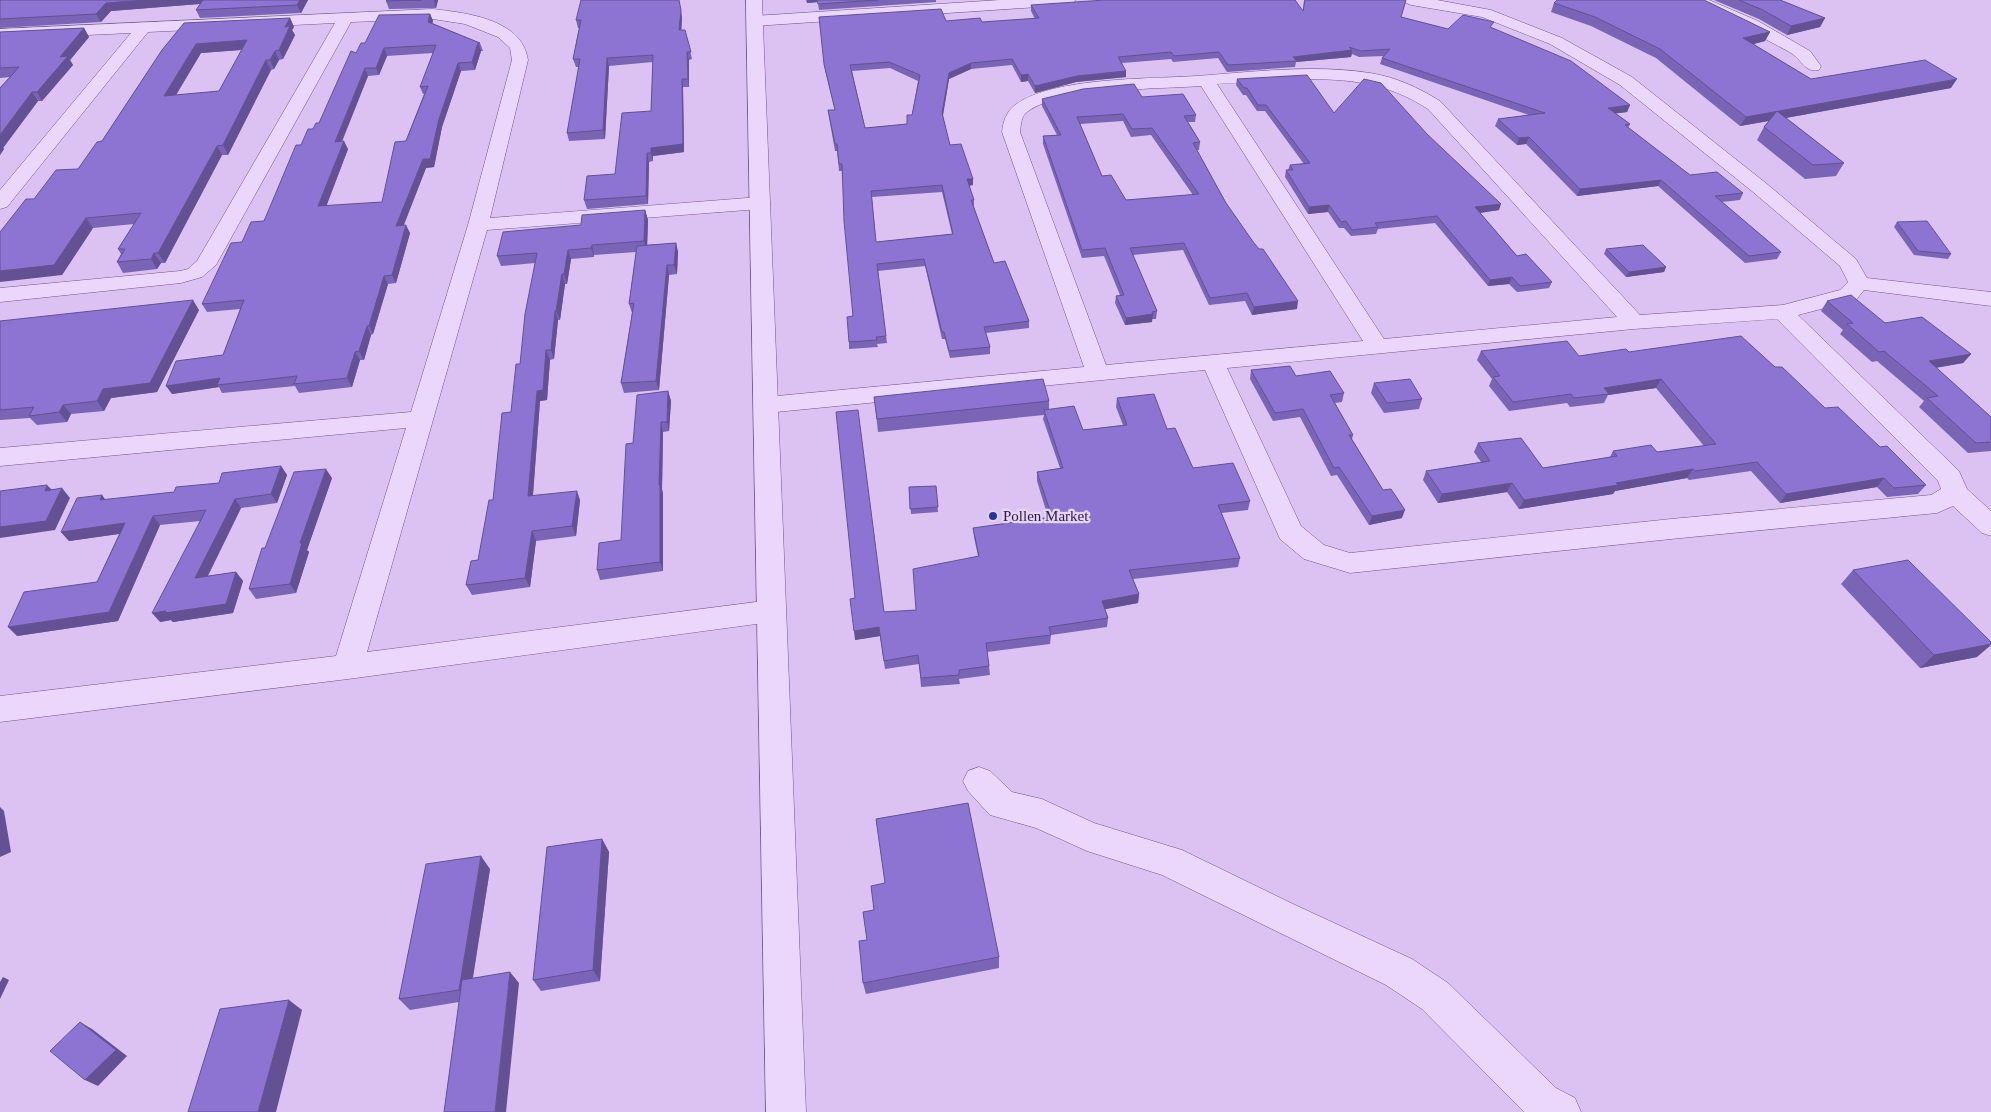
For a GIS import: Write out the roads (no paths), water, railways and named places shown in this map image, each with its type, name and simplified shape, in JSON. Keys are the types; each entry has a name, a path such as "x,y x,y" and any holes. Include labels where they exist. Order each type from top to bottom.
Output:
{"street":[{"path":"786,1112 754,10 1068,0"},
{"path":"1411,0 1492,9 1556,41 1626,81 1760,188 1849,264 1859,283"},
{"path":"1696,0 1752,24 1804,54 1813,66"},
{"path":"0,34 434,14 453,16 488,26 514,42 519,49 520,60 478,225 348,667"},
{"path":"0,295 181,277 195,273 205,265 346,17"},
{"path":"0,203 144,27"},
{"path":"1098,374 1011,132 1013,120 1020,109 1036,102 1086,88 1307,74 1362,76 1378,79 1415,93 1434,105 1634,322"},
{"path":"1206,80 1378,347"},
{"path":"478,225 760,203"},
{"path":"1859,283 1991,299"},
{"path":"766,405 1634,322 1783,312 1848,296 1859,283"},
{"path":"1783,312 1950,477 1955,493 1991,526"},
{"path":"1213,363 1290,532 1314,552 1350,563 1671,529 1937,504 1955,493"},
{"path":"0,457 420,419"},
{"path":"0,709 348,667 771,611"},
{"path":"980,781 1002,805 1042,814 1087,836 1170,861 1280,916 1399,972 1435,996 1542,1102 1561,1112"}],"place":[{"name":"Pollen Market","path":"993,516"}]}
